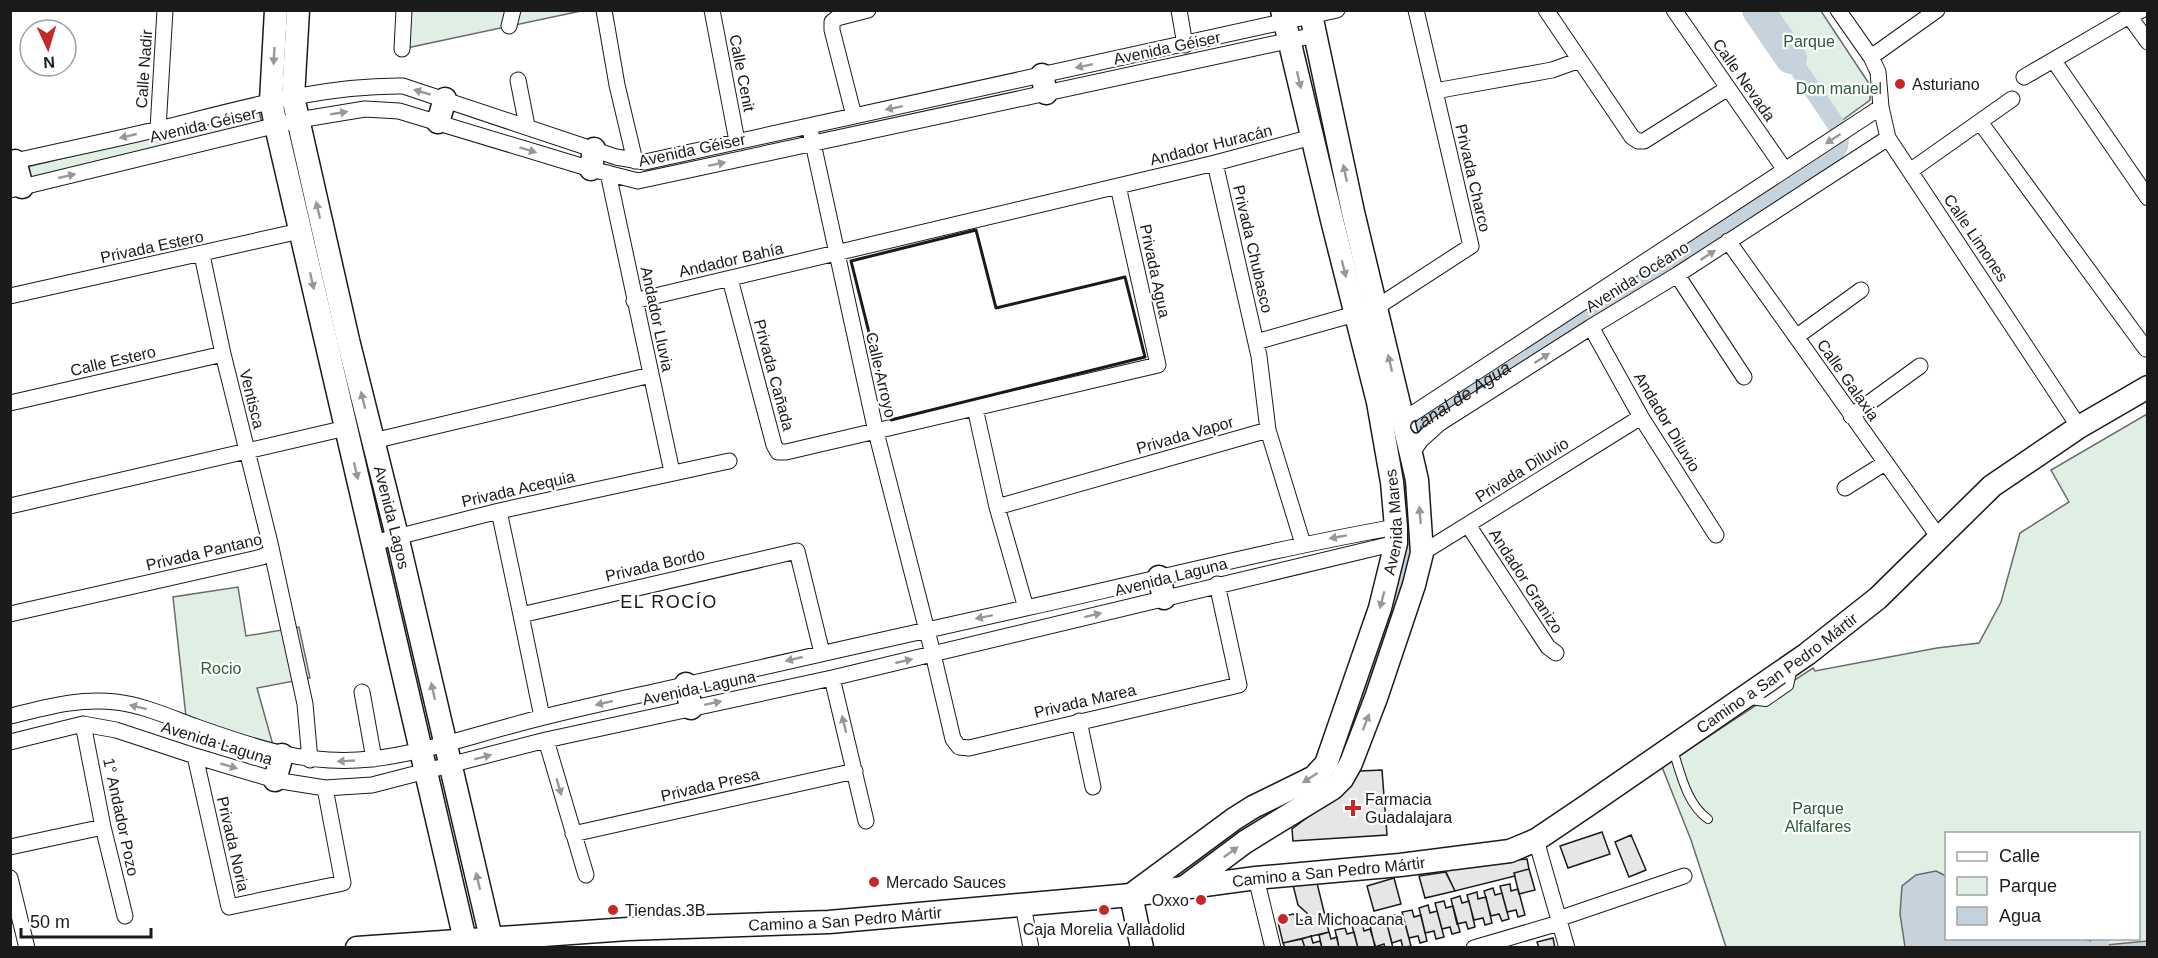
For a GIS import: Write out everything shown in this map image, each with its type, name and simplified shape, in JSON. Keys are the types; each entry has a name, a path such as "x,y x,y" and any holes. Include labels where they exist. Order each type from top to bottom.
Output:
{"street":[{"name":"Calle Nadir","path":"158,129 165,10"},
{"path":"276,10 282,99"},
{"path":"282,99 298,10"},
{"path":"402,49 404,10"},
{"path":"509,26 513,10"},
{"name":"Calle Cenit","path":"712,10 737,141"},
{"path":"854,116 832,30 832,22 837,18 868,10"},
{"path":"1179,10 1185,45"},
{"name":"Avenida Géiser","path":"16,188 298,120 365,109 399,111 598,164 616,157 645,162 854,116 1044,84 1185,45 1312,20 1337,10"},
{"name":"Privada Charco","path":"1377,307 1471,246 1416,10"},
{"path":"1546,10 1632,137 1638,141 1644,141 1728,88"},
{"name":"Calle Nevada","path":"1674,10 1785,170"},
{"name":"Calle Limones","path":"1838,10 1871,57 1878,72 1881,107 1888,138 2079,427"},
{"path":"1871,57 1937,10"},
{"path":"2024,77 2136,13 2148,42"},
{"path":"605,14 617,85 635,161"},
{"name":"Avenida Mares","path":"1185,887 1245,842 1318,799 1342,779 1351,763 1376,698 1414,585 1422,553 1419,504 1412,454 1353,212 1312,20"},
{"name":"Avenida Géiser","path":"13,161 282,99 376,86 403,86 527,126 598,164 638,181 814,143 1286,24"},
{"name":"Avenida Mares","path":"1131,895 1234,819 1314,777 1326,764 1380,608 1396,535 1383,426 1286,24"},
{"path":"1435,92 1552,70 1580,60"},
{"path":"2054,61 2148,198"},
{"path":"518,80 527,126"},
{"name":"Avenida Lagos","path":"282,99 298,120 338,343 346,428 465,940"},
{"name":"Avenida Lagos","path":"282,99 276,126 300,231 373,441 491,938"},
{"path":"438,122 445,99"},
{"path":"1910,171 2012,99"},
{"name":"Avenida Océano","path":"1403,420 1881,107"},
{"path":"1980,122 2146,349"},
{"name":"Calle Arroyo","path":"808,126 814,143 835,253 876,432 927,629"},
{"name":"Andador Huracán","path":"1118,186 1215,164 1312,138"},
{"name":"Avenida Océano","path":"1412,454 1421,440 1440,423 1677,275 1888,138"},
{"path":"13,161 16,188"},
{"name":"Andador Lluvia","path":"598,164 634,301 672,472"},
{"name":"Privada Chubasco","path":"1215,164 1256,342 1268,430"},
{"path":"835,253 1118,186"},
{"name":"Privada Agua","path":"876,432 1158,365 1118,186"},
{"path":"1332,220 1353,212"},
{"name":"Privada Estero","path":"10,296 202,255 300,231"},
{"name":"Calle Galaxia","path":"1728,241 1940,539"},
{"name":"Andador Bahía","path":"634,301 835,253"},
{"name":"Ventisca","path":"202,255 223,354 270,543 270,552"},
{"path":"1677,275 1744,377"},
{"name":"Privada Cañada","path":"730,279 774,445 778,452 876,432"},
{"path":"1796,337 1862,290"},
{"path":"1256,342 1355,314"},
{"name":"Andador Diluvio","path":"1591,327 1641,417 1716,535"},
{"name":"Calle Estero","path":"10,403 223,354"},
{"path":"1851,416 1920,366"},
{"path":"373,441 651,375"},
{"name":"Camino a San Pedro Mártir","path":"357,948 491,938 631,938 830,922 1131,895 1256,878 1480,856 1510,851 1536,840 1794,663 1878,598 1992,486 2079,427 2148,387"},
{"path":"975,408 997,507 1026,608"},
{"name":"Privada Diluvio","path":"1422,553 1641,417"},
{"path":"10,506 346,428"},
{"path":"1268,430 1303,544"},
{"name":"Privada Vapor","path":"997,507 1268,430"},
{"name":"Privada Acequia","path":"373,543 499,511 672,472 729,462"},
{"path":"1845,488 1885,462"},
{"path":"499,511 542,717"},
{"name":"Andador Granizo","path":"1468,525 1548,647 1556,653"},
{"name":"Avenida Laguna","path":"10,716 63,702 81,700 119,702 151,710 282,754 310,760 423,760 450,765 546,740 933,654 1162,588 1303,544 1396,535"},
{"name":"Avenida Laguna","path":"10,742 83,724 116,730 276,780 325,788 372,784 423,760 445,743 542,717 1026,608 1162,588 1217,584 1396,535"},
{"name":"Privada Bordo","path":"520,615 797,551 822,653"},
{"name":"Privada Pantano","path":"10,614 262,557 270,552"},
{"name":"Privada Pantano","path":"270,552 305,704 310,760"},
{"name":"Privada Marea","path":"927,629 953,739 959,747 969,748 1239,685 1217,584"},
{"path":"832,678 866,821"},
{"path":"686,684 691,708"},
{"path":"362,692 374,759"},
{"path":"1079,721 1093,787"},
{"name":"1° Andador Pozo","path":"83,724 103,826 125,916"},
{"path":"546,740 586,875"},
{"path":"276,780 282,754"},
{"name":"Privada Noria","path":"195,756 230,907 343,884 325,788"},
{"name":"Privada Presa","path":"573,834 855,771"},
{"path":"10,847 103,826"},
{"path":"1536,840 1567,948"},
{"path":"1474,948 1684,876"},
{"path":"10,878 27,948"},
{"path":"1256,878 1273,948"},
{"path":"1131,895 1142,948"},
{"path":"1023,905 1031,948"}],"lane":[{"path":"1672,748 1693,804 1699,813 1708,819"}],"green space":[{"path":"404,11 581,11 402,49"},
{"name":"Parque","path":"1754,11 1821,11 1870,85 1870,100 1833,127"},
{"path":"259,111 262,124 11,182 10,171"},
{"name":"Parque Alfalfares","path":"2147,414 2147,947 1726,947 1691,840 1662,767 1813,668 1815,671 1937,648 1979,643 2001,602 2020,533 2069,502 2051,470"},
{"name":"Rocio","path":"238,587 246,636 299,627 310,678 257,688 273,745 186,717 173,597"}],"water":[{"path":"1936,871 1945,876 1945,940 2087,940 2106,945 2147,941 2147,947 1905,947 1900,914 1902,886 1916,875"}],"building":[{"name":"Farmacia Guadalajara","path":"1382,770 1387,835 1293,841 1292,829 1350,785 1360,771"},
{"path":"1602,832 1610,854 1568,868 1560,846"},
{"path":"1631,835 1646,870 1629,877 1615,842"},
{"path":"1527,859 1529,869 1514,873 1515,876 1455,891 1441,863 1492,863"},
{"path":"1529,869 1535,890 1519,894 1514,873"},
{"path":"1446,872 1455,891 1425,898 1419,876"},
{"path":"1315,875 1329,932 1283,943 1277,918 1293,914 1302,921 1307,916 1307,913 1298,905 1291,877"},
{"path":"1394,878 1401,904 1374,911 1367,886"},
{"path":"1510,884 1511,891 1518,889 1525,915 1518,917 1516,910 1507,912 1500,886"},
{"path":"1493,888 1495,895 1502,893 1509,919 1502,921 1499,914 1491,916 1484,891"},
{"path":"1477,892 1478,899 1486,897 1492,923 1485,925 1483,918 1474,920 1467,895"},
{"path":"1460,896 1462,903 1469,901 1475,927 1468,929 1466,922 1457,924 1451,899"},
{"path":"1444,901 1446,908 1453,906 1460,932 1452,934 1450,927 1442,929 1435,903"},
{"path":"1428,905 1430,913 1437,911 1444,937 1436,939 1434,931 1425,933 1419,908"},
{"path":"1412,910 1414,917 1421,915 1427,941 1420,943 1418,936 1409,938 1402,912"},
{"path":"1395,915 1397,922 1404,920 1411,946 1403,948 1401,940 1392,943 1385,917"},
{"path":"1378,919 1380,926 1387,924 1393,948 1385,948 1384,944 1375,947 1369,921"},
{"path":"1362,923 1364,931 1370,929 1376,948 1358,948 1352,926"},
{"path":"1345,928 1347,934 1354,932 1358,948 1339,948 1335,930"},
{"path":"1329,932 1331,939 1337,937 1339,948 1322,948 1319,935"},
{"path":"1311,936 1313,943 1320,941 1322,948 1305,948 1302,939"},
{"path":"1553,938 1555,948 1539,948 1537,942"},
{"path":"1302,939 1305,948 1285,948 1283,943"}],"waterway":[{"name":"Don manuel","path":"1758,10 1791,58"},
{"name":"Canal de Agua","path":"1347,746 1404,569 1408,536 1400,457 1402,444 1407,436 1419,424 1834,154 1839,147 1841,132 1791,58"},
{"name":"Canal de Agua","path":"1185,873 1222,843 1277,811"}],"wall":[{"path":"976,230 996,308 1125,277 1145,357 891,420 851,261 976,230"}],"place":[{"name":"Asturiano","path":"1900,84"},
{"name":"Farmacia Guadalajara","path":"1353,808"},
{"name":"Mercado Sauces","path":"874,882"},
{"name":"Oxxo","path":"1201,900"},
{"name":"Tiendas 3B","path":"613,910"},
{"name":"Caja Morelia Valladolid","path":"1104,910"},
{"name":"La Michoacana","path":"1283,919"}],"district":[{"name":"EL ROCÍO","path":"669,602"}]}
